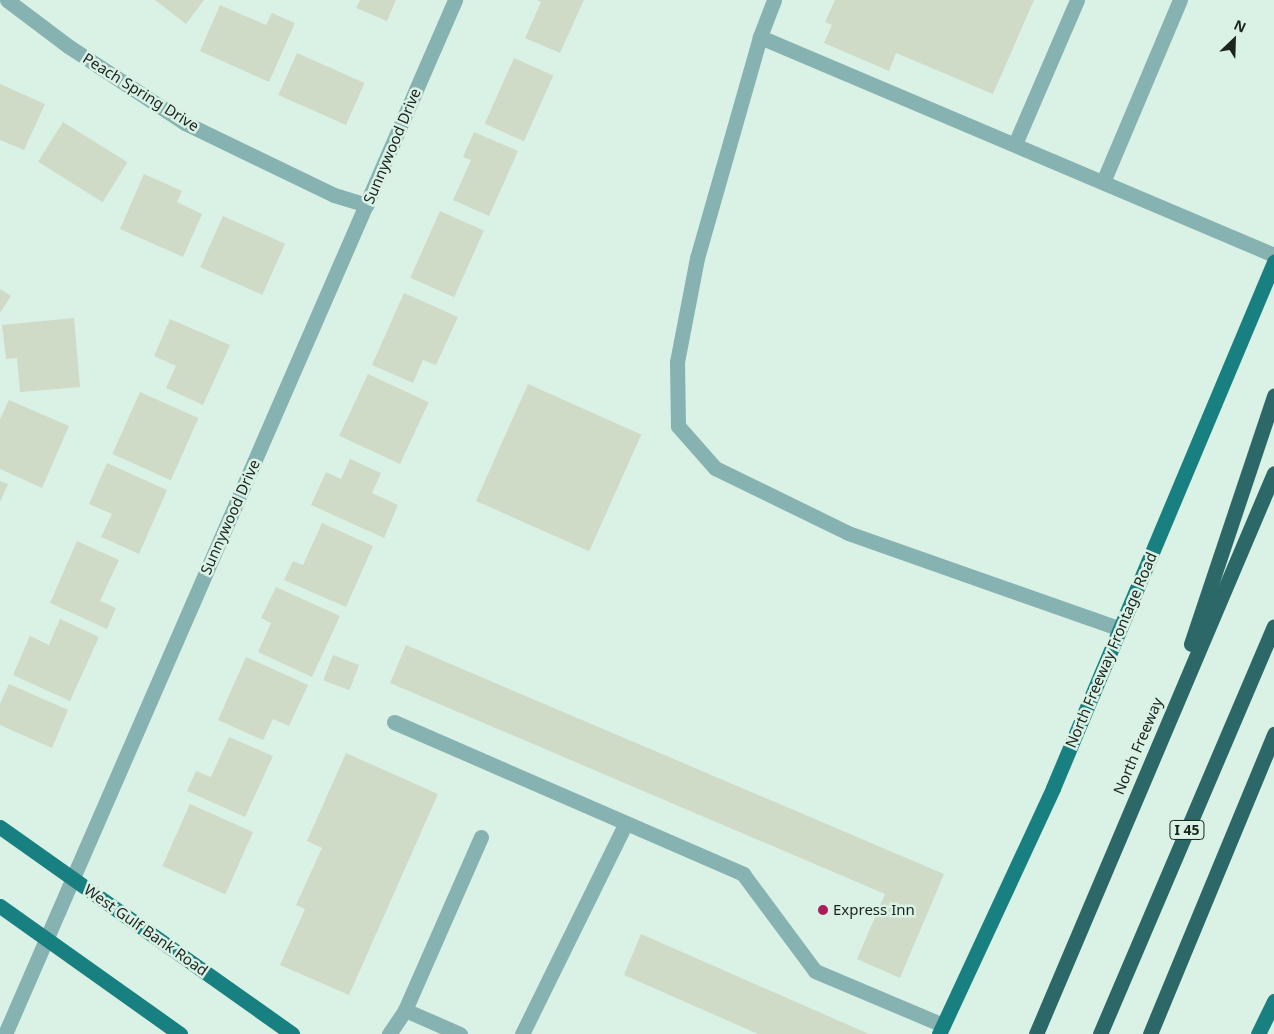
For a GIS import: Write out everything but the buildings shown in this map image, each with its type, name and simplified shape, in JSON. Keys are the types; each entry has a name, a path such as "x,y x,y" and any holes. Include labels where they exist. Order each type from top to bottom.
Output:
{"highway":[{"path":"1156,748 1274,396"},
{"name":"North Freeway","path":"1036,1034 1274,473"},
{"name":"I 45","path":"1100,1034 1274,627"},
{"name":"I 45","path":"1150,1034 1274,734"}],"main road":[{"name":"North Freeway Frontage Road","path":"941,1029 1053,788 1274,262"},
{"name":"West Gulf Bank Road","path":"0,827 292,1034"},
{"path":"0,906 180,1034"},
{"path":"1258,1034 1274,1001"}],"street":[{"name":"Peach Spring Drive","path":"7,0 68,46 185,123 334,195 366,205"},
{"name":"Sunnywood Drive","path":"4,1034 455,0"},
{"path":"774,0 760,37 697,258 678,362 678,426 715,468 848,534 1120,629"},
{"path":"1015,144 1077,0"},
{"path":"1103,182 1180,0"},
{"path":"760,37 1274,255"},
{"path":"394,722 742,874 815,971 941,1029"},
{"path":"522,1034 626,823"},
{"path":"389,1034 405,1010 481,837"},
{"path":"405,1010 460,1034"}],"place":[{"name":"Express Inn","path":"823,910"}]}
